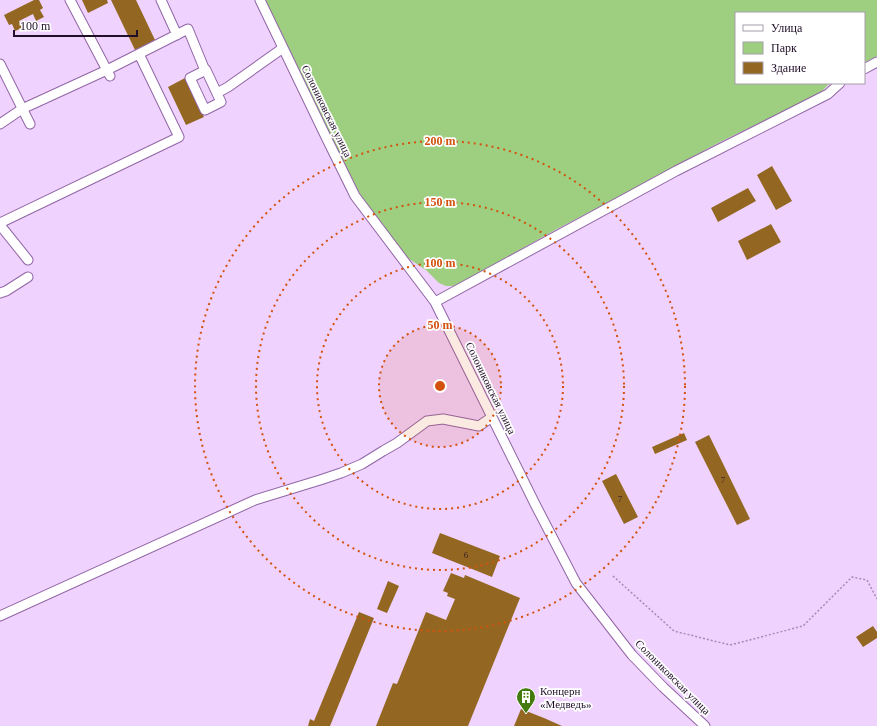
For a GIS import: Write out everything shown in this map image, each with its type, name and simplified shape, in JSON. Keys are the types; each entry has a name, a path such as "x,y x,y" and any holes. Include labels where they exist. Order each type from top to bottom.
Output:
{"street":[{"path":"70,0 108,73"},
{"path":"161,0 177,35"},
{"name":"Солониковская улица","path":"260,0 355,196 435,302 535,504 576,583 632,655 663,687 705,726"},
{"path":"0,124 22,109 108,73 139,54 188,29 221,102 205,110 190,78 206,70"},
{"path":"216,93 228,87 283,48"},
{"path":"28,260 0,224 179,137 139,54"},
{"path":"865,68 877,62"},
{"path":"0,64 30,124"},
{"path":"435,302 676,171 828,94 839,84"},
{"path":"0,293 6,291 28,277"},
{"path":"0,616 255,500 341,473 362,464 397,443 427,421 443,419 479,426 492,417"}],"path":[{"path":"613,576 674,631 730,645 803,626 852,577 867,580 877,599"}],"green space":[{"path":"265,0 877,0 877,56 865,62 865,12 735,12 735,84 829,84 820,93 722,141 453,286 446,286 439,283 426,270 406,257 360,194"}],"building":[{"path":"34,0 39,0 43,8 40,10 44,17 36,21 33,14 19,21 22,28 15,31 12,24 9,25 4,15"},
{"path":"82,0 107,0 108,3 88,13"},
{"path":"111,0 136,0 155,40 135,50"},
{"path":"185,78 204,117 186,125 168,87"},
{"path":"772,166 792,201 776,210 757,175"},
{"path":"748,188 756,201 718,222 711,208"},
{"path":"771,224 781,242 747,260 738,241"},
{"path":"684,433 687,440 655,454 652,447"},
{"path":"709,435 750,519 737,525 695,442"},
{"path":"616,474 638,517 624,524 602,481"},
{"path":"440,533 500,556 492,577 432,553"},
{"path":"451,573 464,578 465,575 520,598 468,726 376,726 393,683 397,684 426,612 446,620 455,599 447,596 448,593 443,591"},
{"path":"388,581 399,586 387,613 377,609"},
{"path":"359,612 374,618 330,726 308,726 310,719 314,721"},
{"path":"873,626 877,632 877,638 863,647 856,637"},
{"name":"Концерн «Медведь»","path":"521,709 544,718 562,726 514,726"}],"place":[{"name":"Концерн «Медведь»","path":"526,714"}]}
